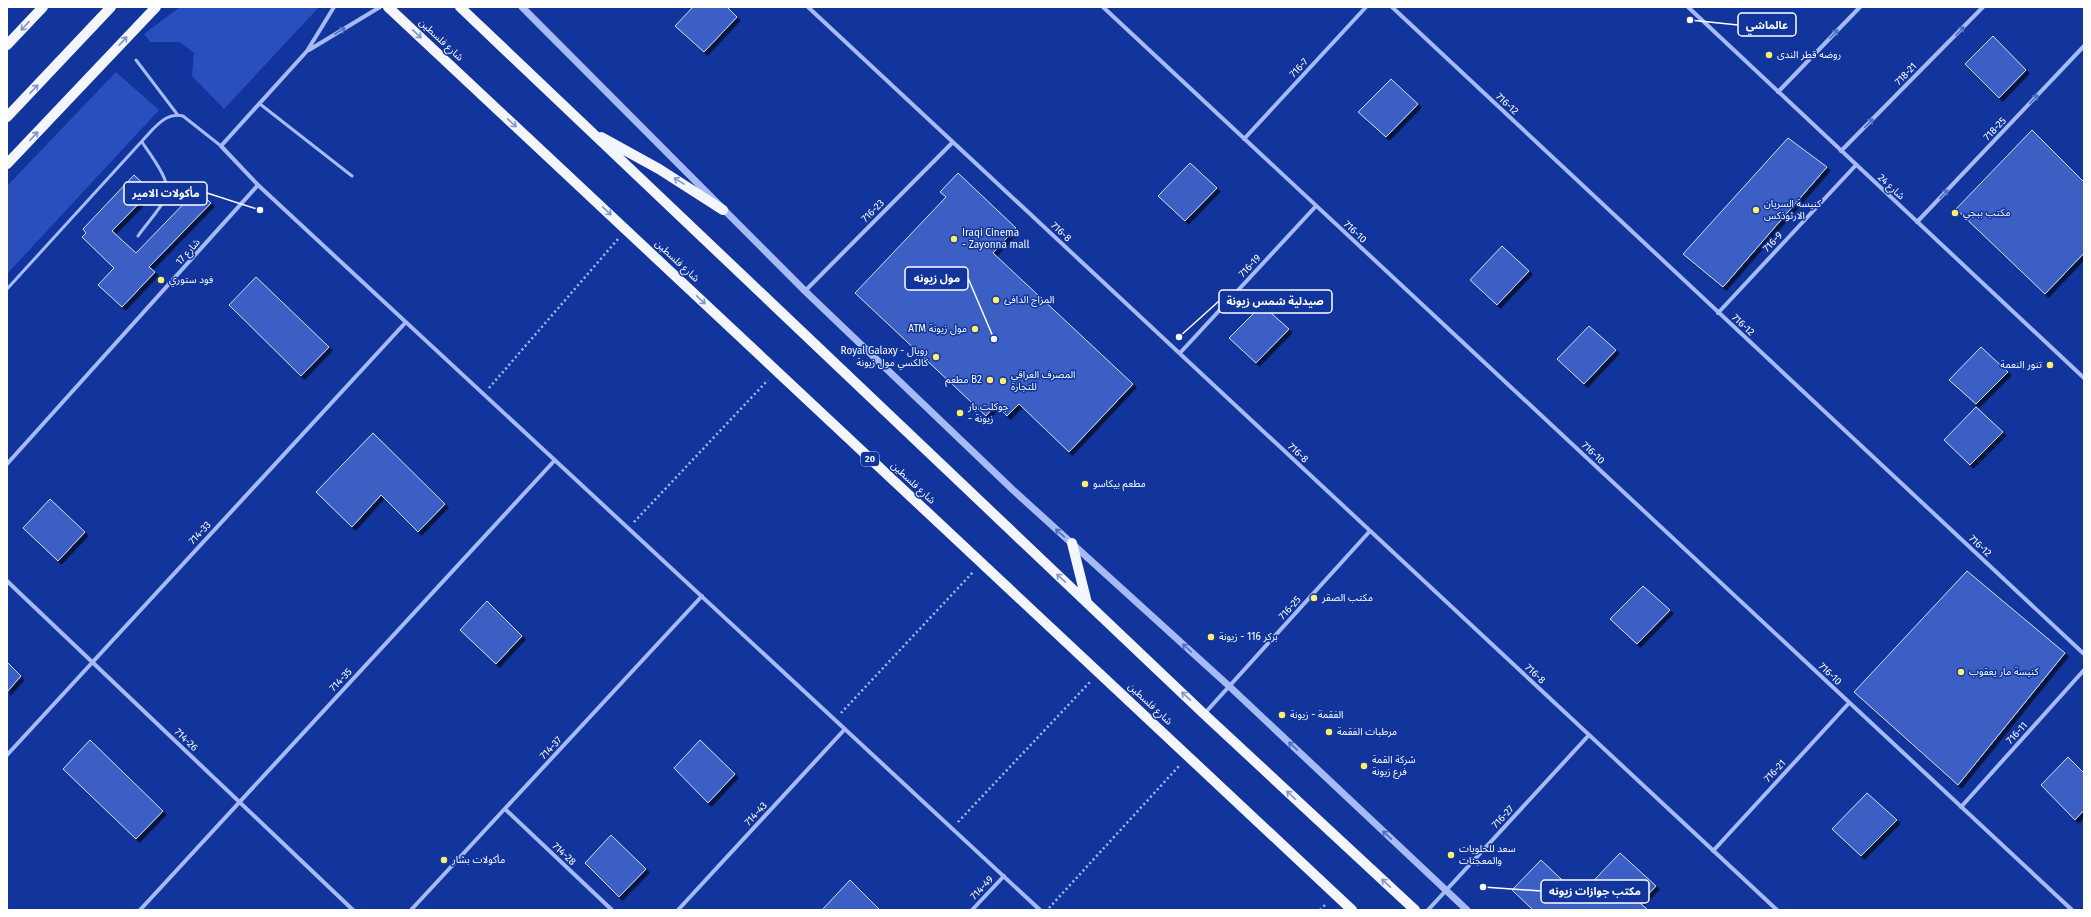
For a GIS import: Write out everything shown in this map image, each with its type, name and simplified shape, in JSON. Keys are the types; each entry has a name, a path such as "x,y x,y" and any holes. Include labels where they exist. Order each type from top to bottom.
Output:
{"main road":[{"path":"7,45 43,7"},
{"path":"7,117 111,7"},
{"path":"7,164 156,7"},
{"name":"شارع فلسطين","path":"388,7 1352,910"},
{"path":"460,7 1204,714 1415,910"},
{"path":"591,133 659,168 723,210"},
{"path":"1072,544 1087,603"}],"street":[{"path":"334,7 307,52 221,146 258,185 1040,910"},
{"path":"307,52 380,7"},
{"path":"522,7 805,291 1013,490 1229,686 1467,910"},
{"name":"716-8","path":"808,7 1777,910"},
{"name":"716-10","path":"1103,7 2072,910"},
{"name":"716-7","path":"1244,139 1366,7"},
{"name":"716-12","path":"1392,7 2084,654"},
{"name":"شارع 24","path":"1688,7 2084,378"},
{"path":"1778,92 1860,7"},
{"name":"718-21","path":"1842,151 1983,7"},
{"name":"718-25","path":"1917,222 2084,46"},
{"name":"716-23","path":"805,291 953,142"},
{"name":"716-9","path":"1718,312 1856,165"},
{"name":"شارع 17","path":"7,464 258,185"},
{"name":"716-19","path":"1180,353 1316,206"},
{"name":"714-33","path":"7,754 406,322"},
{"name":"714-35","path":"140,910 555,460"},
{"name":"716-25","path":"1204,714 1370,531"},
{"name":"714-26","path":"7,581 353,910"},
{"name":"714-37","path":"411,910 702,596"},
{"name":"716-11","path":"1962,807 2084,670"},
{"name":"716-21","path":"1713,851 1849,703"},
{"name":"714-43","path":"678,910 845,729"},
{"name":"716-27","path":"1428,910 1589,735"},
{"name":"714-28","path":"505,809 612,910"},
{"name":"714-49","path":"972,910 1004,876"}],"lane":[{"path":"136,60 177,114 190,119 221,146"},
{"path":"260,104 352,176"},
{"path":"7,289 142,142 166,118 177,114"},
{"path":"138,236 166,196 167,185 162,173 142,142"}],"path":[{"path":"484,394 626,230"},
{"path":"628,528 777,371"},
{"path":"835,720 982,563"},
{"path":"952,828 1099,673"},
{"path":"1048,910 1188,757"}],"shaded area":[{"path":"180,7 319,7 224,109 192,76 194,53 180,42 150,42 144,34"},
{"path":"116,72 159,110 7,274 7,186"}],"building":[{"path":"693,7 727,7 737,17 704,52 675,26"},
{"path":"1993,36 2026,70 1999,98 1965,64"},
{"path":"1391,79 1418,104 1386,137 1358,112"},
{"path":"2032,130 2084,182 2084,253 2045,294 1956,209"},
{"name":"كنيسة السريان الارثوذكس","path":"1788,138 1827,167 1723,287 1683,254"},
{"path":"1190,163 1217,188 1185,221 1158,196"},
{"path":"958,173 1016,228 993,253 1133,384 1069,452 1019,404 1007,416 996,405 986,416 855,293 946,197 940,192"},
{"path":"134,175 151,191 112,231 136,253 197,190 211,203 149,267 155,272 122,307 98,285 114,268 82,237 86,233 83,229"},
{"path":"1502,246 1529,271 1497,305 1470,280"},
{"path":"256,277 329,347 301,376 229,305"},
{"path":"1262,305 1289,329 1256,363 1229,338"},
{"path":"1589,326 1616,350 1584,384 1557,359"},
{"path":"1981,347 2008,372 1976,404 1949,380"},
{"path":"1976,407 2003,432 1970,465 1944,440"},
{"path":"373,433 445,504 418,532 381,495 352,527 316,492"},
{"path":"50,499 85,532 58,561 23,528"},
{"name":"كنيسة مار يعقوب","path":"1967,571 2065,653 1958,785 1854,692"},
{"path":"1643,586 1670,610 1637,644 1610,619"},
{"path":"487,601 522,636 496,664 460,630"},
{"path":"7,662 21,676 7,692"},
{"path":"90,740 163,811 136,839 63,769"},
{"path":"700,740 735,774 708,803 674,768"},
{"path":"2068,757 2084,773 2084,810 2075,820 2041,785"},
{"path":"1867,793 1897,820 1861,856 1832,829"},
{"path":"611,835 646,869 619,897 585,863"},
{"path":"1620,853 1656,886 1640,903 1648,910 1533,910 1512,890 1541,860 1579,896"},
{"path":"850,880 880,910 822,910"}],"place":[{"name":"عالماشي","path":"1690,20"},
{"name":"روضه قطر الندى","path":"1769,55"},
{"name":"مأكولات الامير","path":"260,210"},
{"name":"كنيسة السريان الارثوذكس","path":"1756,210"},
{"name":"مكتب ببجي","path":"1955,213"},
{"name":"Iraqi Cinema - Zayonna mall","path":"954,239"},
{"name":"فود ستوري","path":"161,280"},
{"name":"المزاج الدافئ","path":"996,300"},
{"name":"ATM مول زيونة","path":"975,329"},
{"name":"صيدلية شمس زيونة","path":"1179,337"},
{"name":"مول زيونه","path":"994,339"},
{"name":"Royal Galaxy - رويال كالكسي مول زيونة","path":"936,357"},
{"name":"تنور النعمة","path":"2050,365"},
{"name":"مطعم B2","path":"990,380"},
{"name":"المصرف العراقي للتجارة","path":"1003,381"},
{"name":"جوكلت بار - زيونة","path":"960,413"},
{"name":"مطعم بيكاسو","path":"1085,484"},
{"name":"مكتب الصقر","path":"1314,598"},
{"name":"بركر 116 - زيونة","path":"1211,637"},
{"name":"كنيسة مار يعقوب","path":"1961,672"},
{"name":"الفقمة - زيونة","path":"1282,715"},
{"name":"مرطبات الفقمة","path":"1329,732"},
{"name":"شركة القمة فرع زيونة","path":"1364,766"},
{"name":"سعد للحلويات والمعجنات","path":"1451,855"},
{"name":"مأكولات بشار","path":"444,860"},
{"name":"مكتب جوازات زيونه","path":"1483,887"}]}
